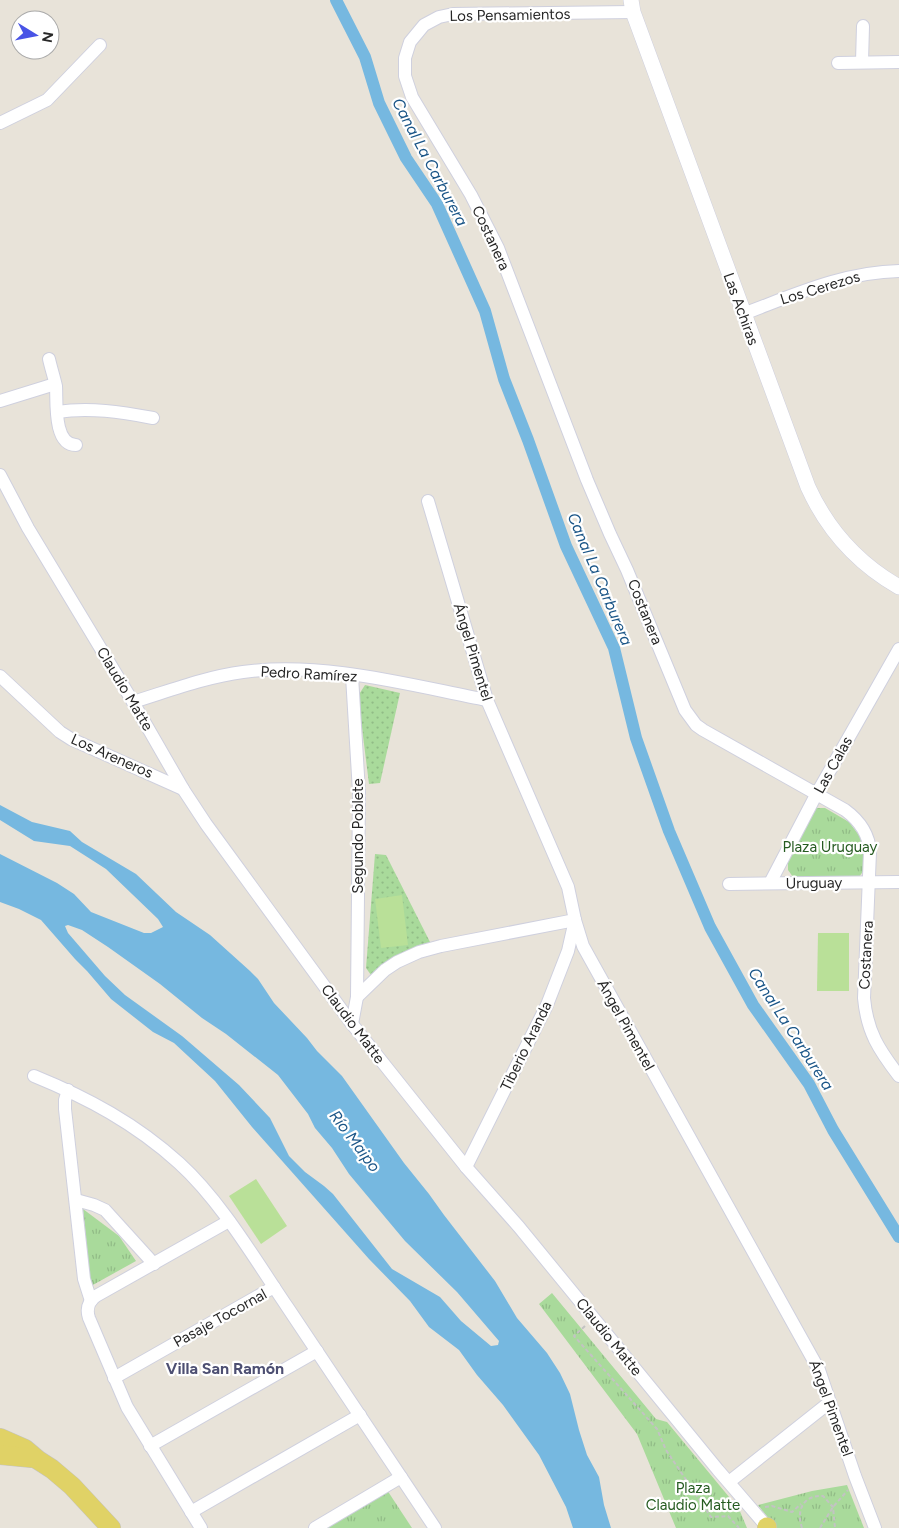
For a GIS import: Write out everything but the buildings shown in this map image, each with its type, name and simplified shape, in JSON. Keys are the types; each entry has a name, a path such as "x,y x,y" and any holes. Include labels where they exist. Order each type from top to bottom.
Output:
{"main road":[{"path":"0,1438 25,1449 52,1469 72,1486 111,1528"},
{"path":"0,1455 25,1456 38,1460"}],"street":[{"name":"Los Pensamientos","path":"407,84 405,58 410,42 424,25 438,17 453,14 632,6"},
{"name":"Las Achiras","path":"632,6 802,474 821,514 850,552 875,572 899,587"},
{"path":"862,62 864,26"},
{"path":"0,123 47,100 100,45"},
{"path":"838,63 899,62"},
{"name":"Costanera","path":"407,84 418,110 471,195 498,248 587,480 627,570 685,710 703,730 852,816 864,829 870,844 865,1011 877,1046 899,1076"},
{"name":"Los Cerezos","path":"743,314 840,279 877,272 899,271"},
{"path":"49,359 55,384 59,426 65,440 69,444 76,444"},
{"path":"0,402 55,384"},
{"path":"57,412 100,410 153,418"},
{"name":"Claudio Matte","path":"0,475 28,528 206,824 352,1024 466,1167 519,1227 767,1528"},
{"name":"Ángel Pimentel","path":"428,501 487,700 564,877 583,946 812,1356 821,1376 874,1528"},
{"name":"Las Calas","path":"770,883 816,795 899,649"},
{"name":"Pedro Ramírez","path":"133,702 208,679 245,672 285,670 397,682 487,700"},
{"name":"Los Areneros","path":"0,676 60,732 71,739 184,789"},
{"name":"Segundo Poblete","path":"352,676 359,792 357,997 352,1024"},
{"name":"Uruguay","path":"729,884 899,882"},
{"path":"357,997 385,970 418,952 575,920"},
{"name":"Tiberio Aranda","path":"466,1167 547,1006 568,951 575,920"},
{"path":"34,1076 106,1109 164,1149 197,1182 228,1221 274,1287 435,1528"},
{"path":"68,1090 65,1105 84,1279 90,1303 88,1318 130,1413 201,1528"},
{"path":"76,1200 104,1210 154,1264"},
{"path":"90,1303 96,1296 228,1221"},
{"name":"Pasaje Tocornal","path":"114,1378 274,1287"},
{"path":"150,1446 317,1351"},
{"path":"729,1482 830,1402"},
{"path":"191,1512 360,1415"},
{"path":"315,1528 402,1477"}],"path":[{"path":"594,1318 574,1336 657,1429 666,1450 711,1517 728,1516 739,1528"},
{"path":"820,1528 833,1507 846,1491 857,1482"},
{"path":"754,1511 762,1507 772,1506 792,1512 812,1496 822,1496 833,1507 835,1528"},
{"path":"802,1528 800,1522 804,1502"}],"green space":[{"path":"365,685 400,693 380,783 369,784 358,696"},
{"name":"Plaza Uruguay","path":"816,808 825,808 849,822 862,839 864,870 859,877 793,877 788,870 788,861"},
{"path":"375,854 386,855 431,944 371,975 366,968"},
{"path":"402,895 408,945 381,948 375,899"},
{"path":"818,933 849,933 849,991 817,991"},
{"path":"256,1179 287,1226 261,1244 229,1196"},
{"path":"83,1209 119,1236 136,1261 91,1286"},
{"name":"Plaza Claudio Matte","path":"552,1293 656,1419 667,1422 739,1509 747,1528 676,1528 637,1434 539,1304"},
{"path":"847,1485 864,1528 776,1528 758,1505 812,1491"},
{"path":"387,1490 412,1528 322,1528"}],"water":[{"name":"Río Maipo","path":"0,805 32,822 70,831 82,842 136,874 176,912 210,935 250,971 258,979 274,1003 342,1076 404,1163 495,1281 517,1318 547,1353 560,1373 570,1394 587,1455 599,1477 604,1505 611,1528 573,1528 566,1507 539,1455 503,1405 477,1375 459,1350 429,1327 410,1301 369,1259 252,1127 215,1081 174,1043 153,1032 111,999 41,920 0,902 0,854 57,883 74,894 91,912 144,933 151,933 163,927 158,919 106,869 70,846 34,841 0,820","holes":["68,925 82,930 160,984 278,1075 308,1114 315,1128 332,1148 349,1174 405,1241 457,1292 499,1341 498,1345 491,1346 461,1321 440,1297 392,1269 333,1194 305,1172 289,1156 270,1118 239,1085 182,1036 125,995 105,976 68,933 65,926"]}],"waterway":[{"name":"Canal La Carburera","path":"336,0 365,57 379,103 406,158 437,204 485,311 504,379 566,546 614,648 636,738 669,831 710,927 753,1005 809,1084 833,1130 899,1237"}],"district":[{"name":"Villa San Ramón","path":"225,1368"}]}
